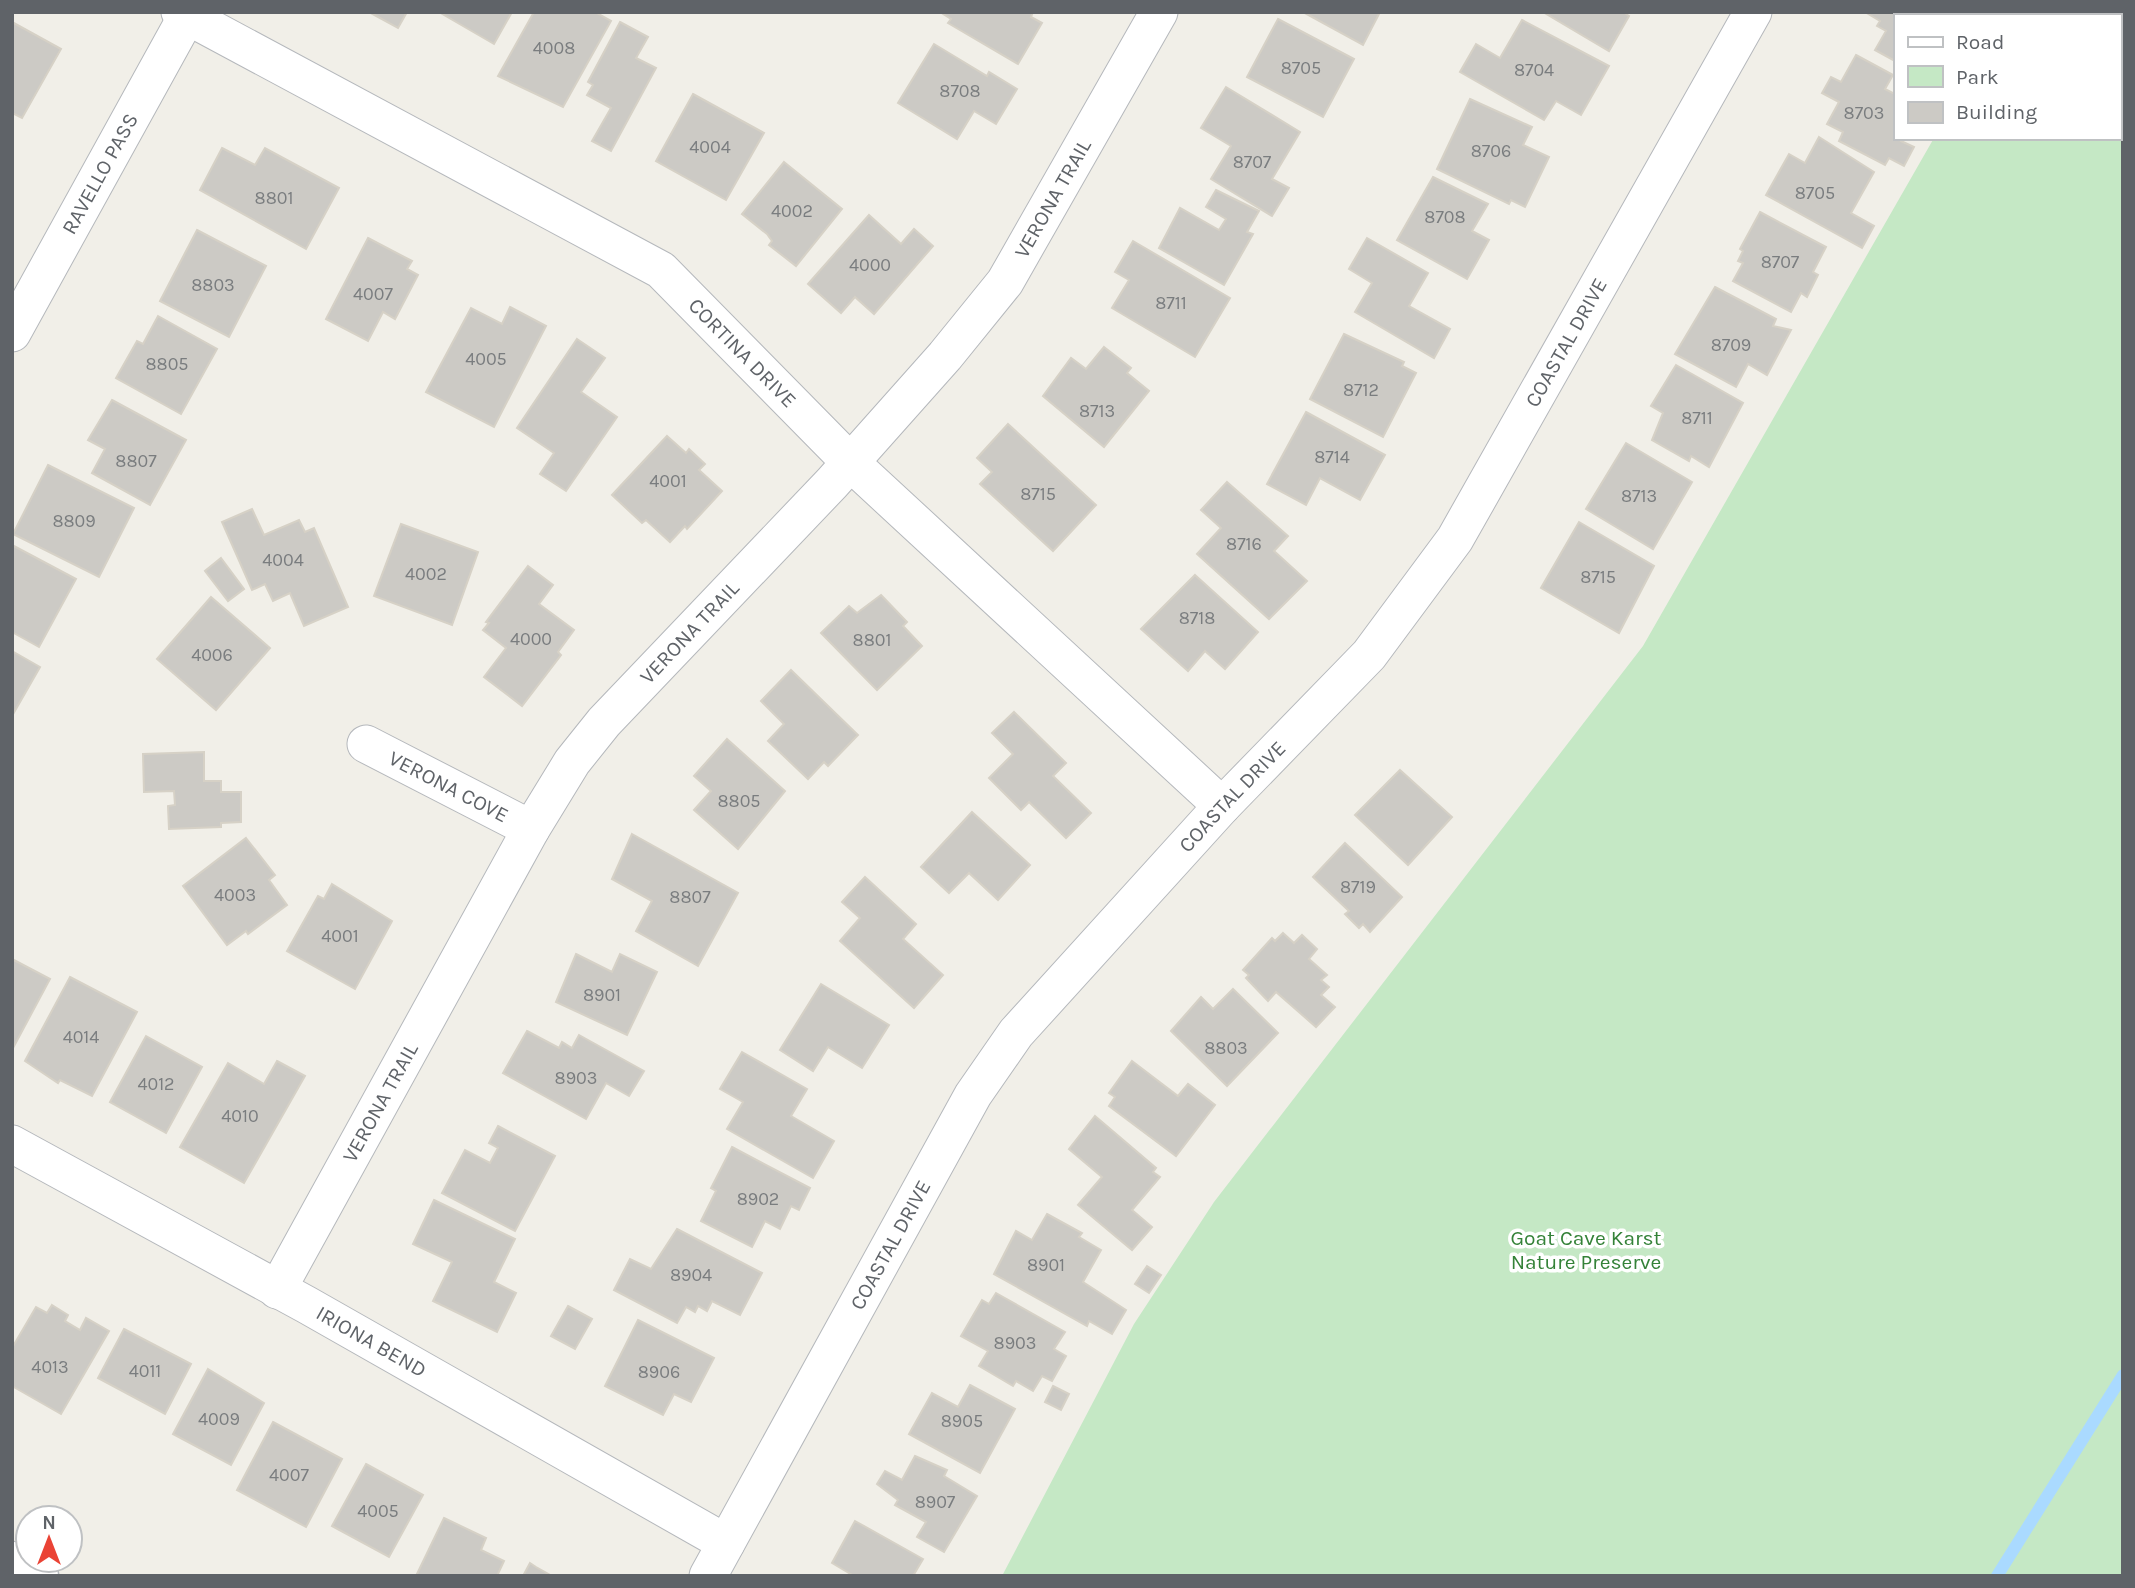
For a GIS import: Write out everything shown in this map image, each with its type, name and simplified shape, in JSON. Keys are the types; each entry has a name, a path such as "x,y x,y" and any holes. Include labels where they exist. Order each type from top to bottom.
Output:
{"main road":[{"path":"12,1561 40,1576"}],"street":[{"name":"VERONA TRAIL","path":"277,1290 531,829 572,762 604,722 850,462 946,356 1005,282 1159,12"},
{"name":"COASTAL DRIVE","path":"708,1576 973,1095 1016,1033 1222,806 1369,655 1455,539 1753,12"},
{"name":"CORTINA DRIVE","path":"183,14 661,270 850,462 1222,806"},
{"name":"RAVELLO PASS","path":"12,333 183,14"},
{"name":"VERONA COVE","path":"366,744 531,829"},
{"name":"IRIONA BEND","path":"12,1144 277,1290 726,1544"}],"green space":[{"name":"Goat Cave Karst Nature Preserve","path":"2123,12 2123,1576 1002,1576 1134,1324 1214,1202 1643,646 1933,140 2121,140 2121,14 2004,14"}],"building":[{"path":"369,12 407,12 398,28"},
{"path":"439,12 512,12 494,44"},
{"path":"534,12 595,12 611,21 563,107 498,76"},
{"path":"940,12 1033,12 1031,17 1042,23 1018,64 948,23 951,19"},
{"path":"1303,12 1380,12 1363,45"},
{"path":"1543,12 1623,12 1629,16 1609,51"},
{"path":"1865,12 1961,12 1894,14 1894,60 1875,50 1886,31 1877,26 1880,21"},
{"path":"1278,19 1354,59 1323,117 1247,77"},
{"path":"1522,20 1609,66 1581,115 1556,101 1544,120 1460,72 1476,44 1500,58"},
{"path":"12,22 61,49 22,118 12,113"},
{"path":"620,22 648,37 636,58 656,68 611,151 592,141 611,108 587,95 593,85 588,82"},
{"path":"934,44 987,76 989,72 1017,89 996,124 974,111 957,139 898,103"},
{"path":"1856,55 1893,75 1885,89 1894,94 1894,140 1902,140 1914,147 1904,166 1889,158 1885,165 1839,141 1843,132 1827,124 1839,102 1822,93 1831,77 1841,82"},
{"path":"1226,87 1300,132 1272,179 1289,188 1272,216 1211,179 1231,146 1201,128"},
{"path":"693,94 764,133 726,200 656,161"},
{"path":"1470,99 1532,127 1523,145 1549,157 1525,207 1511,200 1509,204 1437,169"},
{"path":"1819,137 1874,172 1851,213 1874,226 1862,248 1766,195 1789,154 1805,163"},
{"path":"222,148 255,165 265,148 339,188 306,249 200,190"},
{"path":"784,162 842,209 796,266 769,245 772,241 767,234 742,214"},
{"path":"1433,177 1488,204 1472,231 1489,240 1467,279 1397,240"},
{"path":"1216,190 1259,211 1247,232 1253,234 1224,285 1159,248 1180,208 1219,230 1226,219 1206,207"},
{"path":"1760,212 1826,247 1813,272 1818,275 1807,297 1801,293 1791,312 1733,281 1743,263 1738,261 1743,251 1740,249"},
{"path":"869,215 901,244 914,229 933,246 874,314 855,297 841,313 808,284"},
{"path":"197,230 266,266 229,337 160,301"},
{"path":"368,238 412,261 407,269 418,275 395,319 383,312 368,341 326,319"},
{"path":"1367,238 1428,273 1409,306 1450,329 1434,358 1355,312 1372,283 1349,269"},
{"path":"1133,241 1230,298 1195,357 1112,308 1129,280 1115,272"},
{"path":"1715,287 1776,319 1773,326 1791,330 1767,375 1748,364 1736,387 1675,354"},
{"path":"510,307 546,326 494,427 426,392 471,308 502,324"},
{"path":"158,316 217,349 181,414 116,378 137,341 143,344"},
{"path":"1344,334 1404,362 1402,366 1416,373 1383,437 1310,399"},
{"path":"577,339 605,358 581,392 617,417 566,491 540,474 554,453 517,428"},
{"path":"1104,347 1131,368 1127,373 1149,391 1104,447 1043,396 1071,358 1086,369"},
{"path":"1676,365 1743,403 1709,467 1691,456 1689,461 1652,440 1663,413 1651,406"},
{"path":"112,400 186,440 150,505 92,473 105,449 88,440"},
{"path":"1306,412 1385,455 1360,500 1320,478 1306,505 1267,484"},
{"path":"1008,424 1096,505 1053,551 980,484 992,472 977,458"},
{"path":"667,436 686,453 689,449 705,464 699,470 722,491 687,529 685,526 670,542 646,520 642,523 612,495"},
{"path":"1626,443 1692,482 1653,549 1586,509"},
{"path":"48,465 134,508 99,577 13,534"},
{"path":"1227,482 1288,536 1274,551 1307,581 1269,619 1197,554 1221,528 1201,510"},
{"path":"252,509 264,535 299,520 305,532 314,528 348,607 304,626 290,593 273,601 265,584 252,590 222,522"},
{"path":"1579,522 1654,566 1619,633 1541,588"},
{"path":"401,524 478,552 452,625 374,596"},
{"path":"12,545 76,579 39,647 12,632"},
{"path":"221,558 244,589 228,601 205,571"},
{"path":"528,566 553,585 539,604 574,630 558,652 561,655 522,706 484,677 506,648 483,630 489,623 486,622"},
{"path":"1195,575 1258,632 1225,669 1205,651 1188,671 1141,629"},
{"path":"881,595 907,622 903,626 922,646 877,690 821,633 849,606 857,613"},
{"path":"211,597 270,648 216,710 157,659"},
{"path":"12,651 40,667 12,716"},
{"path":"791,670 858,735 828,766 824,762 808,779 768,741 784,724 761,701"},
{"path":"1014,712 1066,763 1053,776 1091,813 1066,838 1029,802 1021,810 989,778 1013,754 992,733"},
{"path":"727,739 785,791 738,849 694,810 711,791 694,776"},
{"path":"204,752 204,781 221,781 221,792 241,792 241,822 221,823 221,827 169,829 168,806 175,805 174,791 144,792 143,754"},
{"path":"1400,770 1452,817 1408,865 1355,815"},
{"path":"972,812 1030,865 998,900 969,873 949,893 921,867"},
{"path":"632,834 738,893 698,966 636,931 652,901 612,879"},
{"path":"246,838 275,875 269,880 287,905 248,934 246,931 227,945 183,886"},
{"path":"1345,843 1402,897 1370,932 1363,924 1359,928 1345,914 1349,911 1313,877"},
{"path":"865,877 916,924 903,939 943,975 914,1008 840,941 860,918 842,902"},
{"path":"332,884 392,921 355,989 287,951 318,896 324,899"},
{"path":"1283,933 1294,943 1302,935 1317,949 1309,959 1327,975 1321,980 1329,987 1321,995 1335,1007 1316,1027 1276,992 1268,1001 1246,978 1249,975 1243,970 1272,938 1275,941"},
{"path":"576,954 612,972 620,954 657,972 627,1035 556,1002"},
{"path":"12,959 50,979 13,1048 12,1047"},
{"path":"70,977 137,1012 92,1096 60,1080 58,1083 25,1061"},
{"path":"821,984 889,1025 862,1068 828,1047 813,1071 780,1050"},
{"path":"1233,989 1278,1033 1227,1086 1171,1031 1201,997 1213,1009"},
{"path":"527,1031 559,1048 562,1042 572,1048 579,1035 644,1071 629,1096 606,1083 586,1119 503,1073"},
{"path":"146,1036 202,1067 166,1133 110,1102"},
{"path":"742,1052 807,1089 791,1116 834,1141 813,1178 727,1129 743,1102 720,1089"},
{"path":"277,1061 305,1076 244,1183 180,1147 228,1063 264,1084"},
{"path":"1132,1061 1178,1096 1188,1084 1215,1105 1176,1156 1109,1106 1115,1097 1109,1093"},
{"path":"1095,1116 1156,1168 1153,1172 1160,1177 1132,1210 1152,1227 1132,1250 1078,1205 1102,1177 1069,1149"},
{"path":"498,1126 555,1156 515,1231 442,1193 465,1150 490,1163 498,1148 489,1143"},
{"path":"732,1147 810,1188 799,1210 791,1206 780,1229 765,1221 752,1247 701,1221 716,1191 711,1188"},
{"path":"434,1200 515,1239 494,1282 516,1293 497,1332 433,1301 452,1262 413,1244"},
{"path":"1047,1214 1082,1233 1079,1237 1101,1250 1083,1282 1126,1310 1112,1334 1089,1321 1087,1326 994,1274 1016,1231 1032,1240"},
{"path":"677,1229 762,1273 740,1315 712,1301 707,1311 698,1306 695,1312 686,1307 677,1323 614,1290 630,1259 651,1269"},
{"path":"1147,1266 1161,1275 1149,1293 1135,1284"},
{"path":"996,1293 1065,1332 1054,1349 1066,1356 1052,1381 1042,1376 1033,1391 1016,1381 1013,1386 979,1366 988,1351 961,1336 982,1300 989,1304"},
{"path":"52,1305 68,1315 65,1321 80,1330 86,1318 109,1331 61,1414 12,1386 12,1348 36,1307 47,1313"},
{"path":"568,1306 592,1319 575,1349 551,1336"},
{"path":"638,1320 714,1358 691,1402 674,1394 663,1415 605,1386"},
{"path":"124,1329 191,1364 165,1414 98,1378"},
{"path":"208,1369 264,1403 231,1465 173,1434"},
{"path":"970,1385 1015,1409 980,1473 909,1434 932,1393 958,1407"},
{"path":"1053,1386 1069,1394 1061,1410 1045,1402"},
{"path":"273,1422 342,1459 306,1527 237,1490"},
{"path":"915,1456 947,1470 944,1476 977,1496 944,1552 917,1537 926,1522 895,1505 898,1500 877,1484 885,1471 902,1480"},
{"path":"366,1464 423,1495 389,1557 332,1526"},
{"path":"444,1518 486,1538 481,1550 504,1561 497,1576 416,1576"},
{"path":"855,1521 923,1559 913,1576 854,1576 832,1563"},
{"path":"530,1563 536,1567 552,1576 523,1576"}],"waterway":[{"path":"1997,1576 2123,1375"}]}
